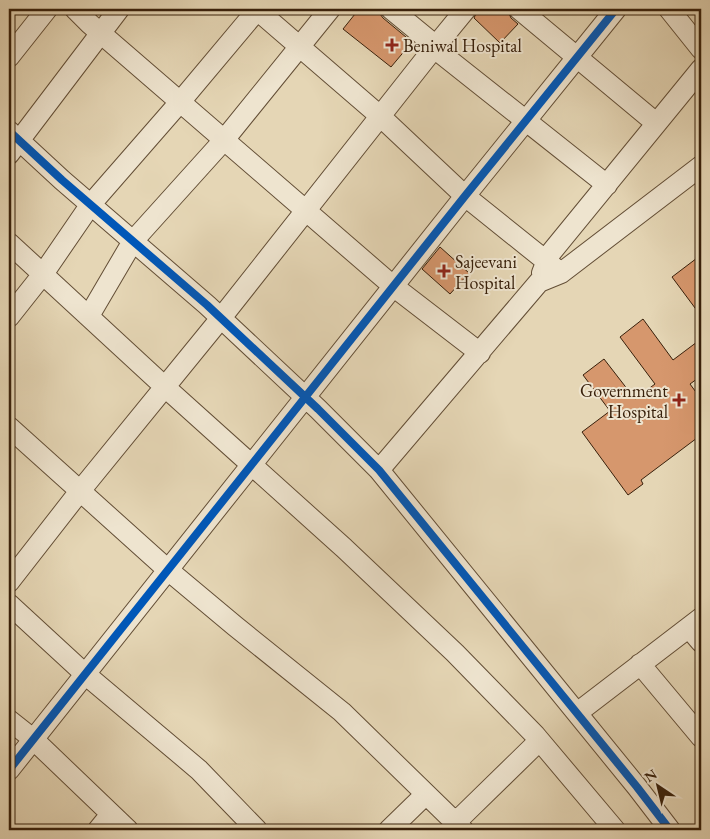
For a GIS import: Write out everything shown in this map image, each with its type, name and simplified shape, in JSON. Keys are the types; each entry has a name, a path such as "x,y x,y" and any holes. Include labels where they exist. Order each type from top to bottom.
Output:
{"street":[{"path":"9,57 47,9"},
{"path":"76,9 180,102 393,286 480,353"},
{"path":"119,9 12,142 91,204 221,318 306,397 379,470 670,830"},
{"path":"9,317 43,274 91,204 180,102 257,9 380,116 464,196 554,268"},
{"path":"89,316 133,241 224,140 330,9"},
{"path":"391,9 435,47 607,185"},
{"path":"9,582 466,9"},
{"path":"519,9 656,123"},
{"path":"9,770 464,196 616,9"},
{"path":"669,9 701,49"},
{"path":"554,268 549,255 701,69"},
{"path":"379,470 480,353 538,282 554,268 701,166"},
{"path":"9,243 251,466 344,548 455,653 540,741 615,830"},
{"path":"9,427 168,570 234,626 342,712 459,826 540,741"},
{"path":"9,604 85,674 199,770 257,830"},
{"path":"577,713 640,664 697,629"},
{"path":"640,664 701,737"},
{"path":"9,720 33,739 128,830"},
{"path":"389,830 426,794"},
{"path":"98,830 111,814"}],"building":[{"path":"359,9 379,9 383,18 412,42 391,67 343,29"},
{"path":"478,9 507,9 511,18 518,24 500,43 474,18"},
{"path":"440,247 469,273 450,294 422,269"},
{"path":"701,255 701,316 672,277"},
{"path":"643,319 673,360 701,339 701,376 690,384 701,399 701,435 641,480 643,484 628,495 582,432 610,411 583,375 604,359 635,399 655,384 620,337"}],"cycle path":[{"path":"9,770 616,9"},
{"path":"9,131 62,180 207,305 318,409 379,470 670,830"}],"place":[{"name":"Beniwal Hospital","path":"392,45"},
{"name":"Sajeevani Hospital","path":"444,271"},
{"name":"Government Hospital","path":"679,400"}]}
